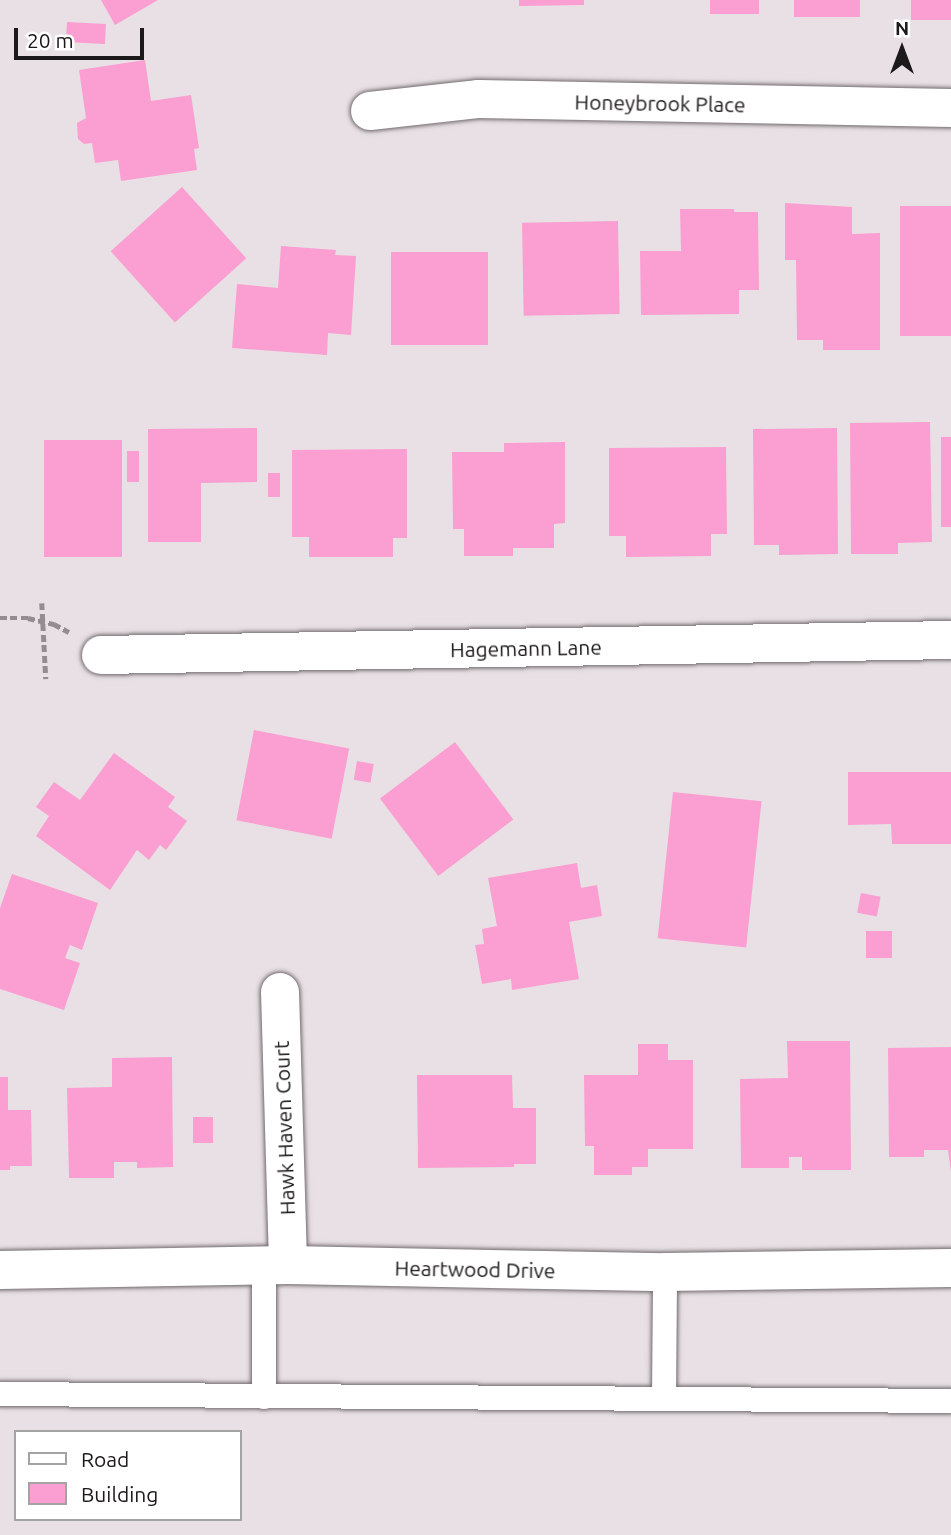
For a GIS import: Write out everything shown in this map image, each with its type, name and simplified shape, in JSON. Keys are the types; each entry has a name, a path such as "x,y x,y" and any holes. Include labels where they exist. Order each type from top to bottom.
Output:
{"street":[{"name":"Honeybrook Place","path":"370,111 479,99 951,108"},
{"name":"Hagemann Lane","path":"101,655 951,640"},
{"name":"Hawk Haven Court","path":"276,1266 281,992"},
{"name":"Heartwood Drive","path":"0,1270 276,1266 665,1272 951,1268"}],"lane":[{"path":"264,1397 276,1266"},
{"path":"664,1397 665,1272"},
{"path":"0,1394 951,1401"}],"path":[{"path":"42,603 46,679"},
{"path":"0,618 43,621 79,637 101,655"}],"building":[{"path":"101,0 158,0 115,25"},
{"path":"519,0 584,0 584,5 519,6"},
{"path":"710,0 759,0 759,14 710,14"},
{"path":"794,0 860,0 860,17 794,17"},
{"path":"911,0 951,0 951,20 911,20"},
{"path":"67,22 106,24 105,44 66,42"},
{"path":"145,60 151,101 191,95 199,148 194,149 197,170 121,181 118,160 95,163 92,143 84,144 78,139 77,123 86,118 79,70"},
{"path":"182,187 246,258 175,323 111,251"},
{"path":"785,203 852,207 852,234 880,233 880,350 823,350 823,340 797,340 796,260 785,260"},
{"path":"900,206 951,206 951,336 900,336"},
{"path":"680,209 758,212 759,290 739,290 739,314 641,315 640,251 681,251"},
{"path":"618,221 620,314 524,316 522,223"},
{"path":"281,246 336,250 335,255 356,256 351,335 328,333 327,355 232,348 237,284 278,288"},
{"path":"391,252 488,252 488,345 391,345"},
{"path":"930,422 932,542 898,543 898,554 851,554 850,423"},
{"path":"257,428 257,482 201,483 201,542 148,542 148,429"},
{"path":"837,428 838,554 779,555 779,545 754,545 753,429"},
{"path":"941,437 951,437 951,527 941,527"},
{"path":"44,440 122,440 122,557 44,557"},
{"path":"565,442 565,523 554,524 554,548 513,548 513,556 464,556 464,529 453,529 452,452 504,452 504,443"},
{"path":"726,447 727,534 711,534 711,556 626,557 626,536 609,536 609,448"},
{"path":"407,449 407,538 393,538 393,557 309,557 309,537 292,537 292,450"},
{"path":"127,451 139,451 139,482 127,482"},
{"path":"268,473 280,473 280,497 268,497"},
{"path":"254,730 349,749 332,839 236,820"},
{"path":"455,742 513,819 438,876 380,799"},
{"path":"114,753 175,797 168,807 187,821 166,850 160,845 149,860 137,850 110,890 36,836 49,816 36,807 54,782 80,800"},
{"path":"357,761 374,764 370,783 354,780"},
{"path":"848,772 951,772 951,844 892,844 891,824 848,825"},
{"path":"673,792 762,801 746,947 658,938"},
{"path":"577,863 581,888 597,885 602,916 569,922 579,979 512,990 511,979 482,984 475,945 484,944 482,929 497,926 488,878"},
{"path":"12,874 98,903 82,950 70,945 65,958 80,963 64,1010 0,989 0,908"},
{"path":"861,893 881,897 877,916 857,913"},
{"path":"866,931 892,931 892,958 866,958"},
{"path":"787,1041 850,1041 851,1170 802,1170 802,1157 789,1157 789,1168 741,1168 740,1079 788,1078"},
{"path":"638,1044 668,1044 668,1060 693,1060 693,1149 648,1149 648,1167 632,1167 632,1175 594,1175 594,1146 585,1146 584,1075 638,1075"},
{"path":"951,1047 951,1172 948,1150 924,1150 924,1157 889,1157 888,1048"},
{"path":"172,1057 173,1167 137,1168 137,1162 114,1162 114,1178 69,1178 67,1088 112,1087 112,1058"},
{"path":"417,1075 512,1075 513,1108 536,1108 536,1164 514,1164 514,1167 418,1168"},
{"path":"0,1077 8,1077 8,1110 31,1110 32,1166 10,1166 10,1170 0,1170"},
{"path":"193,1117 213,1117 213,1143 193,1143"}]}
